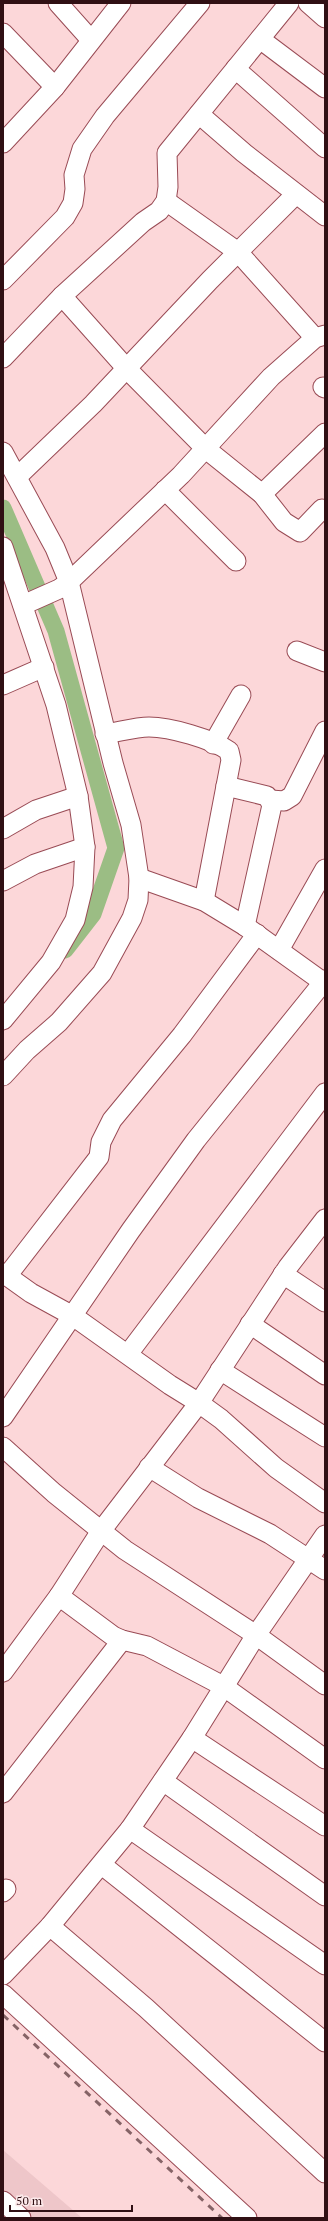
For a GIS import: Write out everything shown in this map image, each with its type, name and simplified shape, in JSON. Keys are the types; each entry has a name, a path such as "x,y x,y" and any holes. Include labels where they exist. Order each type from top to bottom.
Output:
{"street":[{"path":"58,3 91,40"},
{"path":"3,143 55,87 121,3"},
{"path":"3,280 65,217 73,203 75,189 74,175 82,149 105,116 200,3"},
{"path":"3,358 62,296 143,222 159,211 166,201 168,187 167,153 290,3"},
{"path":"308,3 325,18"},
{"path":"3,33 55,87"},
{"path":"260,39 325,88"},
{"path":"236,68 325,148"},
{"path":"199,114 244,153 325,216"},
{"path":"17,477 93,404 238,252 296,194"},
{"path":"28,602 64,585 165,490 206,449 271,377 320,336 238,252 166,201"},
{"path":"62,296 127,369 206,449 262,494 284,522 300,532 322,509"},
{"path":"262,494 325,433"},
{"path":"3,452 55,548 131,825 139,878 138,900 132,918 102,973 59,1022 27,1050 3,1076"},
{"path":"165,490 236,561"},
{"path":"3,547 28,602 78,796 85,847 83,887 75,920 51,962 3,1020"},
{"path":"297,651 325,662"},
{"path":"3,685 44,667"},
{"path":"213,744 242,695"},
{"path":"106,734 148,727 168,730 225,748 231,754 204,901"},
{"path":"226,786 261,793 271,800 284,801 292,796 325,731"},
{"path":"3,828 36,810 78,796"},
{"path":"271,800 272,805 251,930 182,1035 112,1120 101,1142 99,1157 5,1275 31,1293 73,1316 170,1385 199,1403 221,1419 276,1468 325,1504"},
{"path":"3,882 35,864 85,847"},
{"path":"280,950 325,869"},
{"path":"3,1417 131,1230 196,1140 324,981 251,930 204,901 139,878"},
{"path":"128,1354 325,1094"},
{"path":"3,1672 59,1596 101,1530 199,1403 283,1274 322,1230"},
{"path":"283,1274 325,1302"},
{"path":"250,1324 325,1375"},
{"path":"220,1370 325,1437"},
{"path":"4,1449 125,1550 256,1635 325,1685"},
{"path":"149,1467 198,1498 270,1534 325,1570"},
{"path":"3,1975 50,1926 102,1865 130,1829 192,1738 256,1635 325,1535"},
{"path":"59,1596 122,1640 147,1646 223,1686 325,1758"},
{"path":"3,1793 122,1640"},
{"path":"192,1738 325,1826"},
{"path":"163,1781 325,1896"},
{"path":"130,1829 325,1965"},
{"path":"102,1865 325,2042"},
{"path":"50,1926 146,2008 325,2173"},
{"path":"3,1994 247,2218"},
{"path":"3,2201 21,2218"}],"shaded area":[{"path":"3,2150 82,2218 3,2218"}],"waterway":[{"path":"3,508 56,631 116,848 93,914 65,950"}],"railway":[{"path":"3,2015 222,2218"}]}
